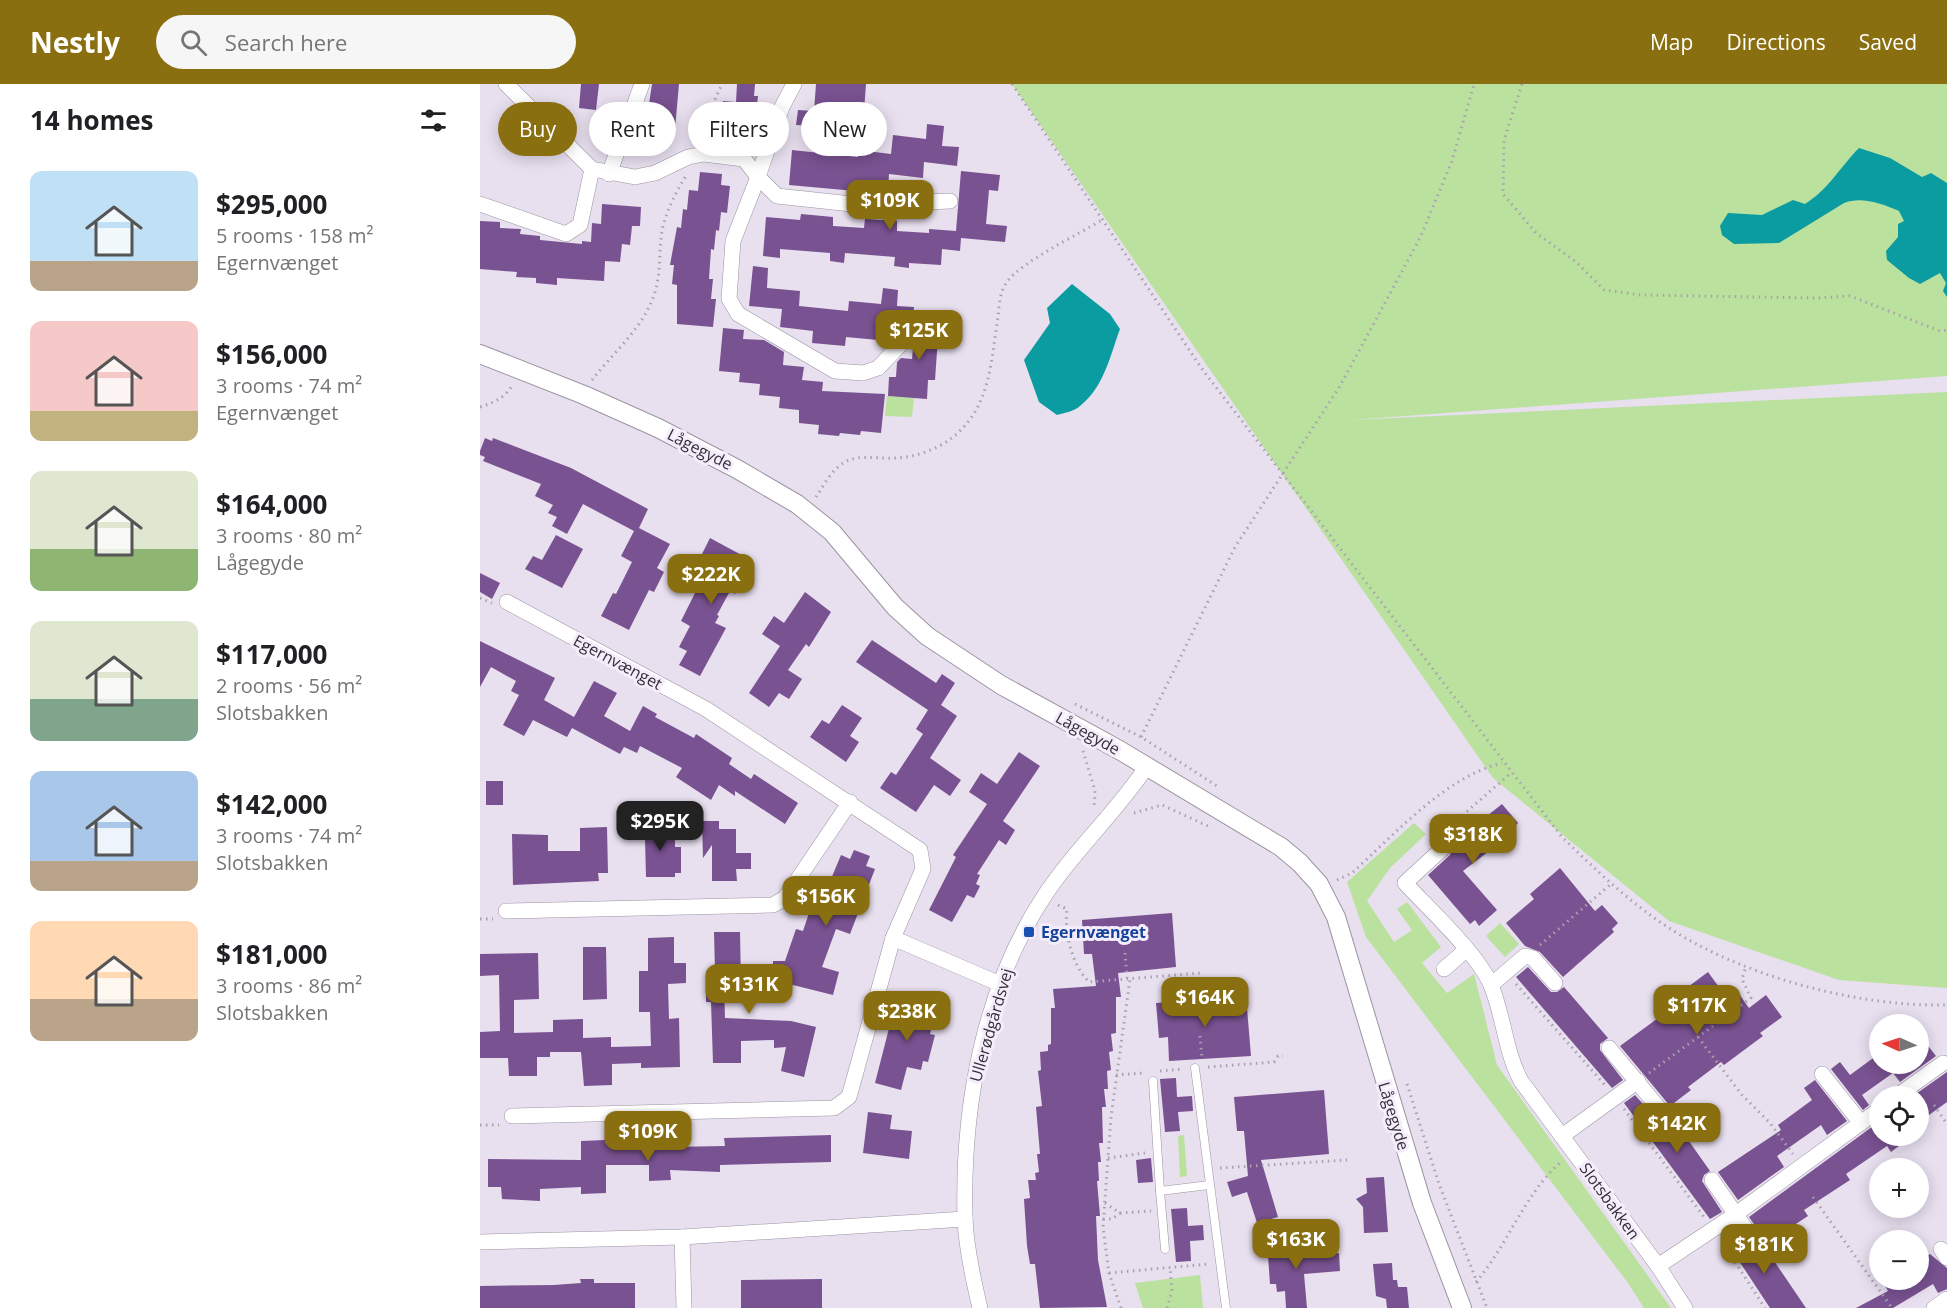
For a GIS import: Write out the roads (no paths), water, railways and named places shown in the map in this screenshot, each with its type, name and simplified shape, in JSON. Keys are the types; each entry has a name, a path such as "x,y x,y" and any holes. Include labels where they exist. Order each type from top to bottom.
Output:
{"street":[{"path":"609,174 642,84"},
{"path":"794,84 782,107 734,241 729,299 738,314 834,371 863,373 878,368 900,345"},
{"path":"511,86 592,169 609,174 635,177 655,173 688,157 704,154 744,159 777,196 861,205 950,201"},
{"path":"480,204 566,234 580,225 592,169"},
{"name":"Lågegyde","path":"480,354 587,388 698,448 814,502 838,538 915,627 1001,685 1147,766 1300,862 1326,894 1336,917 1422,1203 1462,1308"},
{"name":"Egernvænget","path":"507,602 706,709 920,850 923,868 893,938 849,1097 834,1108 512,1116"},
{"name":"Ullerødgårdsvej","path":"980,1308 965,1220 967,1144 973,1090 1000,984 1021,938 1049,902 1093,832 1147,766"},
{"path":"506,911 773,905 785,898 850,802"},
{"name":"Slotsbakken","path":"1443,848 1405,883 1481,967 1491,985 1511,1062 1521,1082 1658,1266 1685,1308"},
{"path":"893,938 1000,984"},
{"path":"1444,969 1466,950"},
{"path":"1491,985 1525,956 1533,958 1555,983"},
{"path":"1609,1048 1663,1113"},
{"path":"1911,1086 1943,1063"},
{"path":"1822,1074 1861,1123"},
{"path":"1562,1136 1638,1081"},
{"path":"1658,1266 1736,1214 1869,1117"},
{"path":"1712,1180 1759,1248"},
{"path":"480,1242 682,1237 965,1220"},
{"path":"682,1237 684,1308"},
{"path":"1934,1308 1947,1299"}],"lane":[{"path":"1199,1068 1206,1169 1226,1308"},
{"path":"1153,1081 1165,1249"},
{"path":"1160,1191 1209,1185"}],"water":[{"path":"1859,148 1890,158 1922,177 1931,173 1947,183 1947,297 1943,291 1946,283 1940,273 1920,284 1887,260 1886,251 1898,237 1898,224 1904,221 1899,211 1879,204 1858,200 1844,203 1779,243 1734,244 1722,235 1720,226 1728,213 1762,215 1793,200 1805,204 1828,185"},
{"path":"1072,284 1110,314 1120,329 1105,371 1095,390 1078,408 1057,415 1039,402 1024,360 1050,323 1047,308"}],"place":[{"name":"Egernvænget","path":"1029,932"}]}
